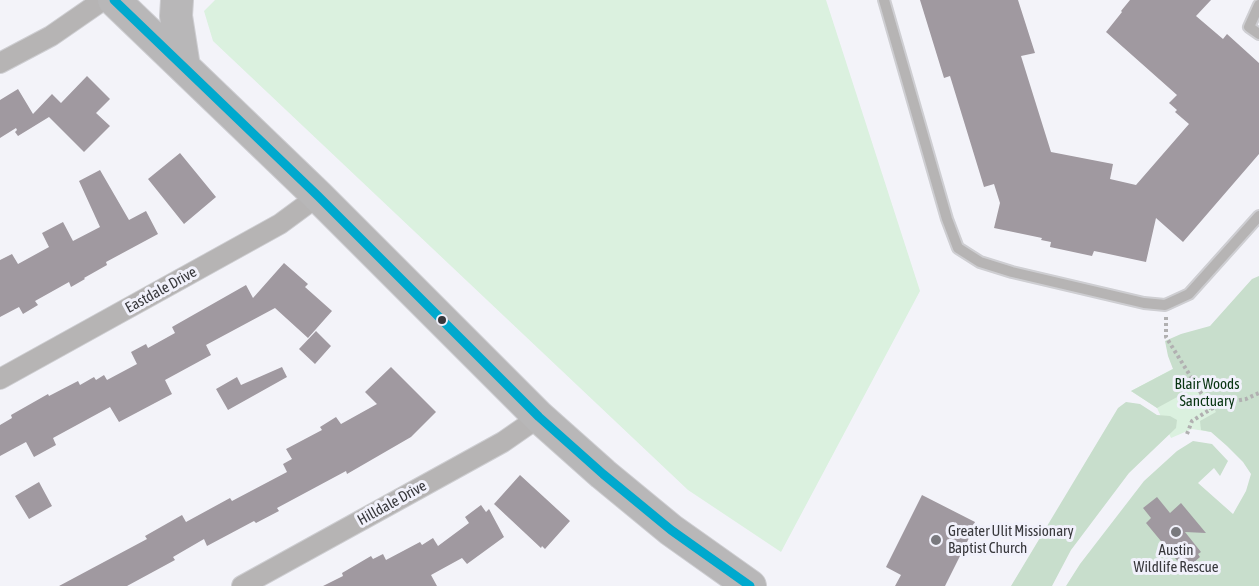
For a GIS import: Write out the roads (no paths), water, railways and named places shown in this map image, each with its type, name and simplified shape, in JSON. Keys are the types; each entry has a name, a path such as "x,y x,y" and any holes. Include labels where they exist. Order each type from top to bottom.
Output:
{"main road":[{"path":"114,0 318,196 539,417 672,531 750,586"},
{"path":"177,0 176,16 184,67"}],"street":[{"path":"0,63 51,36 103,0"},
{"name":"Eastdale Drive","path":"0,379 280,224 318,196"},
{"name":"Hilldale Drive","path":"242,586 503,442 539,417"}],"lane":[{"path":"884,0 947,219 958,248 980,262 1012,272 1144,303 1165,305 1189,294 1259,216"},
{"path":"1259,4 1250,27 1259,34"}],"place":[{"name":"Austin Wildlife Rescue","path":"1176,532"},
{"name":"Greater Ulit Missionary Baptist Church","path":"936,540"}],"park label":[{"name":"Blair Woods Sanctuary","path":"1207,392"}]}
